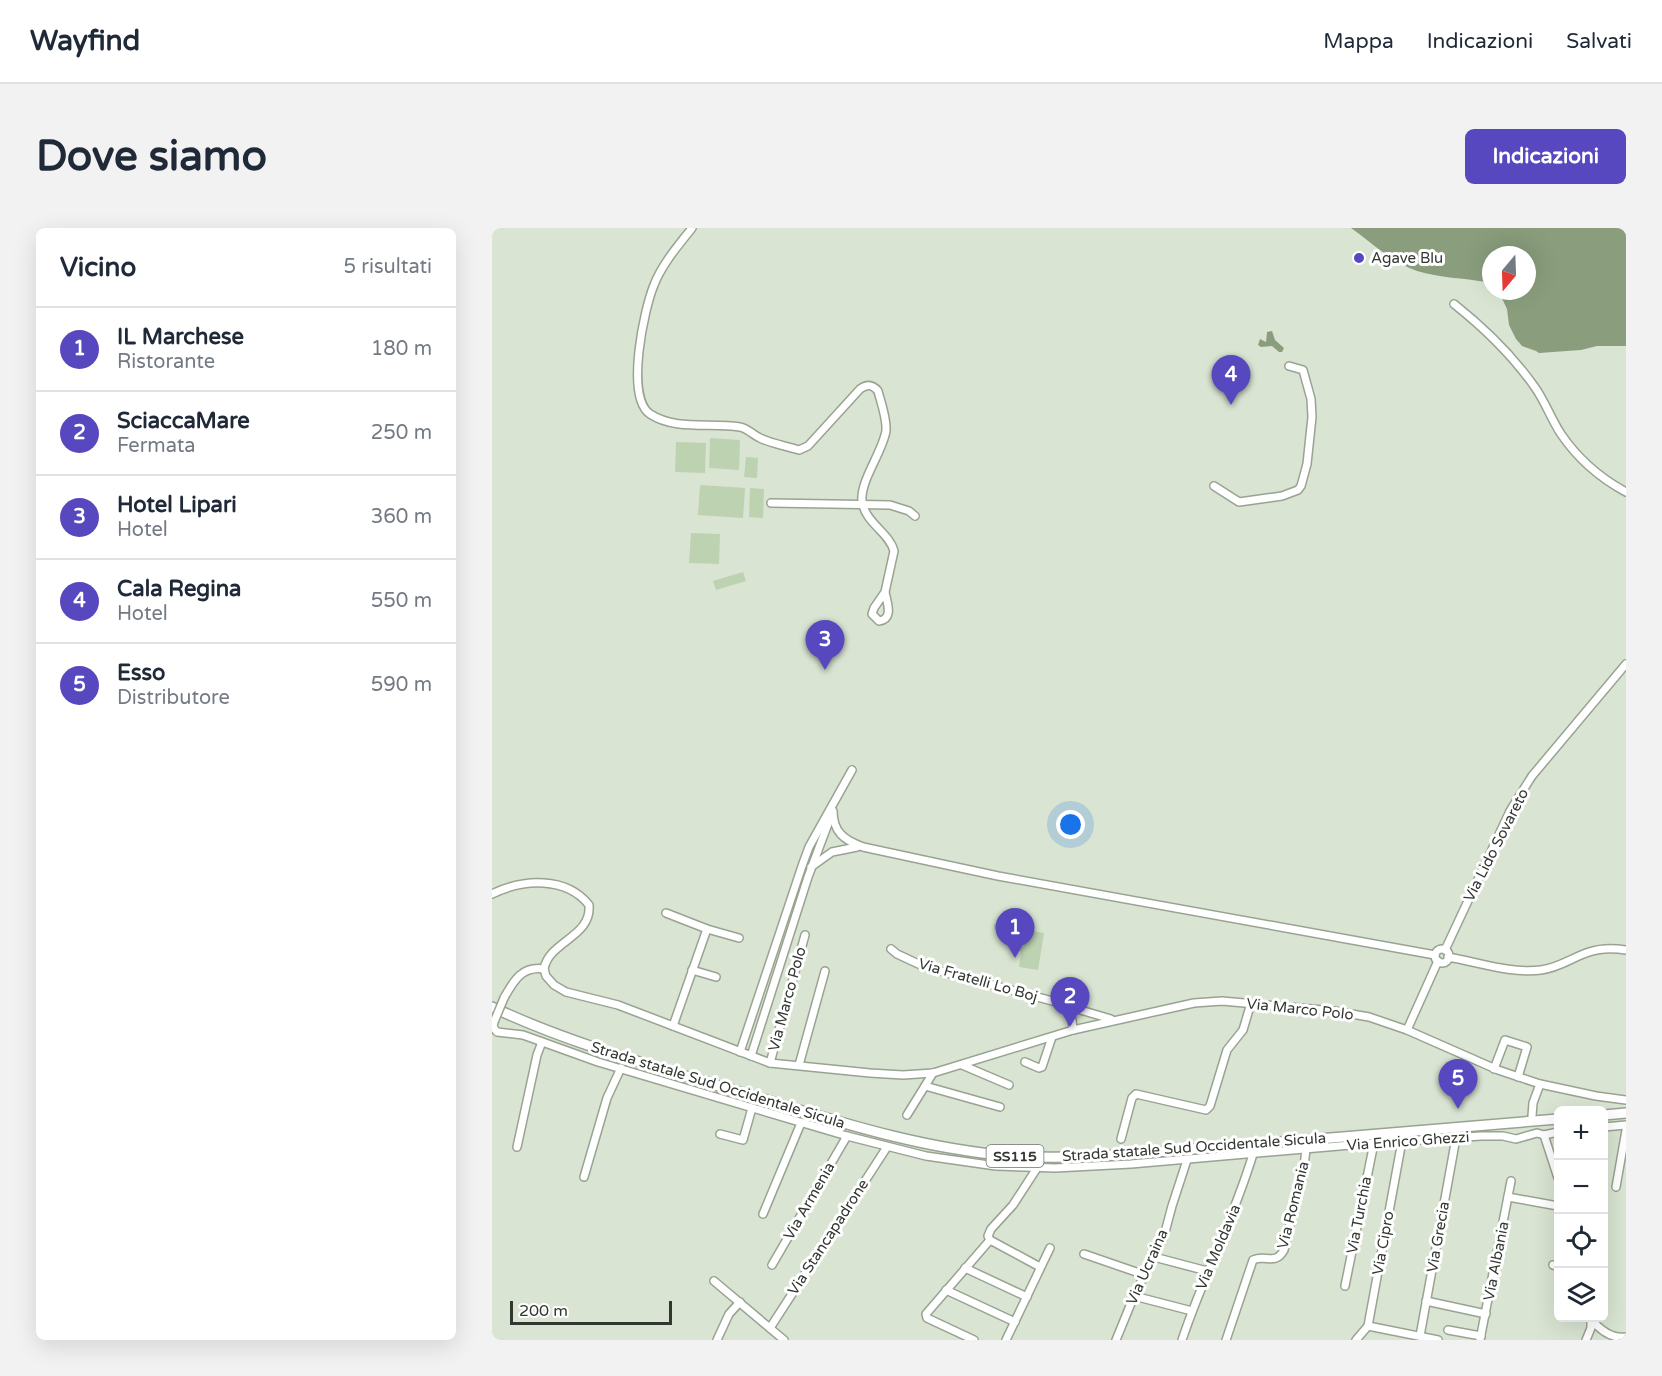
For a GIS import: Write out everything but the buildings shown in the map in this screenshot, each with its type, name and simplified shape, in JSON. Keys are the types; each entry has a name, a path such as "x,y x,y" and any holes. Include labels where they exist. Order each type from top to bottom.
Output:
{"main road":[{"name":"Strada statale Sud Occidentale Sicula","path":"492,1007 540,1028 626,1058 852,1125 931,1145 994,1154 1077,1157 1112,1155 1554,1119"},
{"path":"1608,1115 1626,1113"}],"street":[{"path":"692,228 670,257 654,284 650,297 637,369 639,389 646,410 668,422 742,427 760,438 799,450 808,446 860,388 867,385 875,387 885,419 885,433 864,489 862,504 866,514 889,541 894,551 885,592"},
{"path":"1454,304 1471,317 1514,361 1535,387 1562,435 1581,459 1603,478 1626,492"},
{"path":"1214,486 1239,502 1282,496 1293,493 1302,486 1307,464 1311,399 1302,370 1289,366"},
{"path":"771,503 862,504 899,507 915,516"},
{"name":"Via Lido Sovareto","path":"1447,953 1510,811 1538,769 1626,664"},
{"path":"741,1052 799,875 816,835 852,770"},
{"path":"751,1056 811,867 837,800"},
{"path":"833,811 837,832"},
{"path":"816,835 825,830 837,832 849,842 863,847 998,876 1437,958 1445,962 1447,953"},
{"path":"816,835 819,845 832,852"},
{"path":"811,867 832,852 863,847"},
{"path":"492,894 519,884 556,885 576,892 589,905 590,914 584,927 550,957 544,969 525,970 512,983 493,1026"},
{"path":"666,913 707,929 739,938"},
{"path":"673,1026 707,929"},
{"name":"Via Marco Polo","path":"770,1063 805,934"},
{"path":"1407,1030 1439,950 1523,970 1541,970 1554,968 1590,951 1606,948 1626,950"},
{"name":"Via Fratelli Lo Boj","path":"891,949 925,967 1051,1000 1114,1020"},
{"name":"Via Marco Polo","path":"544,969 546,976 559,989 618,1005 770,1063 870,1073 911,1075 933,1073 1073,1030 1209,1001 1251,1003 1370,1017 1407,1030 1494,1069 1539,1084 1626,1100"},
{"path":"692,970 716,977"},
{"name":"Via Marco Polo","path":"799,1065 825,971"},
{"path":"1121,1138 1132,1098 1136,1094 1206,1110 1210,1106 1227,1050 1243,1030 1251,1003"},
{"path":"1067,1006 1071,1013 1073,1030"},
{"name":"Via Enrico Ghezzi","path":"493,1026 494,1030 501,1034 523,1035 621,1068 801,1123 887,1147 960,1162 1037,1167 1097,1166 1456,1137 1503,1136 1516,1139 1538,1131 1554,1132"},
{"path":"1025,1062 1039,1068 1042,1067 1052,1037"},
{"path":"1494,1069 1505,1040 1527,1047 1518,1077"},
{"path":"517,1147 537,1055 542,1042"},
{"path":"962,1065 1009,1085"},
{"path":"584,1177 608,1098 621,1068"},
{"path":"907,1115 933,1073"},
{"path":"1532,1116 1533,1103 1539,1084"},
{"path":"925,1086 1000,1107"},
{"path":"720,1134 743,1140 752,1108"},
{"path":"763,1214 801,1123"},
{"path":"1608,1127 1626,1125"},
{"path":"1616,1187 1626,1130"},
{"path":"1538,1131 1554,1169"},
{"name":"Via Armenia","path":"772,1265 847,1136"},
{"name":"Via Grecia","path":"1420,1335 1456,1137"},
{"name":"Via Cipro","path":"1368,1326 1402,1141"},
{"name":"Via Turchia","path":"1346,1286 1374,1143"},
{"name":"Via Stancapadrone","path":"770,1328 887,1147"},
{"name":"Via Romania","path":"1226,1340 1253,1260 1256,1258 1275,1259 1284,1250 1303,1176 1306,1149"},
{"name":"Via Moldavia","path":"1182,1340 1208,1270 1244,1185 1253,1154"},
{"name":"Via Ucraina","path":"1116,1340 1134,1296 1164,1236 1187,1160"},
{"path":"1037,1167 1013,1205 991,1229 988,1236 990,1240 1040,1267"},
{"name":"Via Albania","path":"1481,1338 1511,1181"},
{"path":"1508,1197 1554,1205"},
{"path":"974,1340 958,1337 927,1318 926,1314 990,1240"},
{"path":"1006,1340 1050,1248"},
{"path":"1084,1254 1145,1275"},
{"path":"1154,1257 1208,1270"},
{"path":"965,1268 1026,1297"},
{"path":"714,1281 784,1340"},
{"path":"946,1290 1015,1322"},
{"path":"1134,1296 1192,1311"},
{"path":"717,1340 729,1314 740,1302"},
{"path":"1426,1302 1486,1314"},
{"path":"1586,1340 1591,1322"},
{"path":"1594,1322 1612,1338 1626,1337"},
{"path":"1356,1340 1368,1326 1438,1340"},
{"path":"1448,1329 1481,1338"}],"shaded area":[{"path":"1351,228 1626,228 1626,346 1597,346 1581,350 1539,353 1522,346 1509,325 1507,309 1503,300 1536,300 1536,246 1482,246 1482,281 1417,271 1391,258"},
{"path":"1272,331 1275,340 1284,348 1282,352 1272,346 1258,345 1260,339 1266,342 1267,332"},
{"path":"710,438 740,440 739,470 709,468"},
{"path":"676,442 706,443 705,473 675,472"},
{"path":"746,457 758,458 757,478 744,477"},
{"path":"700,485 745,488 743,518 698,515"},
{"path":"750,488 764,489 763,518 749,517"},
{"path":"691,533 720,534 719,564 689,563"},
{"path":"743,572 746,581 716,590 713,581"},
{"path":"994,924 1044,933 1038,970 1019,967 1021,952 1017,950 1017,947 1024,946 1023,937 994,929"}],"place":[{"name":"Agave Blu","path":"1359,258"},
{"name":"Cala Regina","path":"1231,405"},
{"name":"Hotel Lipari","path":"825,670"},
{"name":"IL Marchese","path":"1015,958"},
{"name":"SciaccaMare","path":"1070,1027"},
{"name":"Esso","path":"1458,1109"}]}
